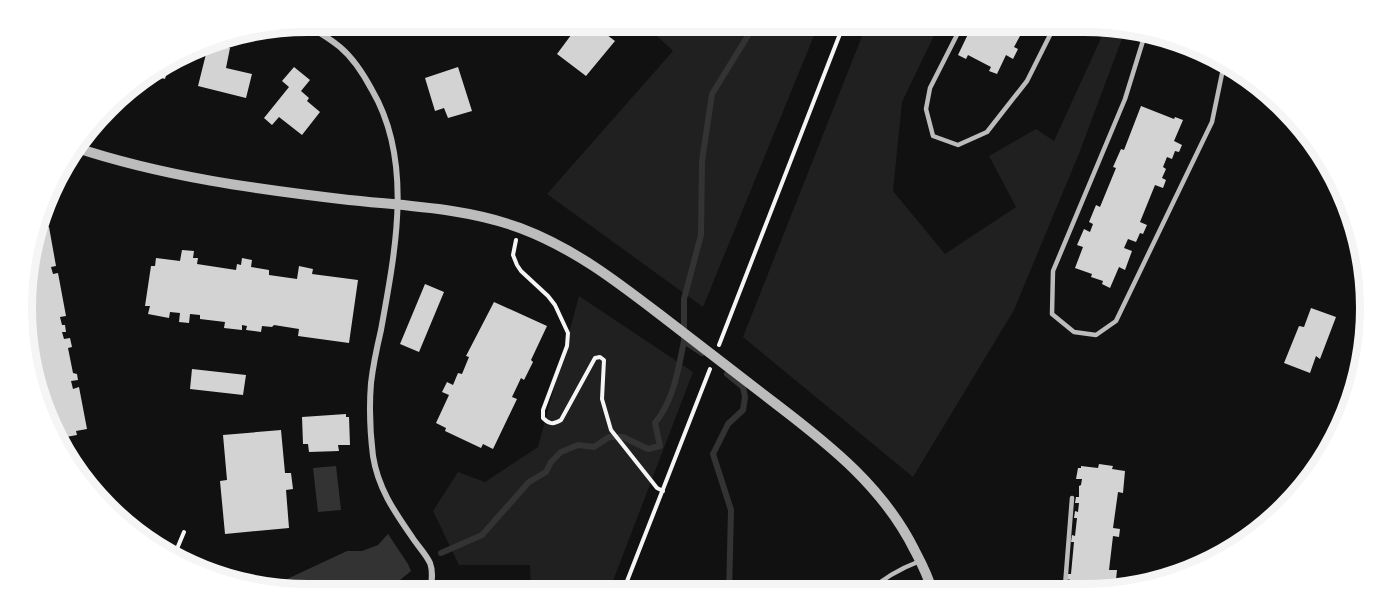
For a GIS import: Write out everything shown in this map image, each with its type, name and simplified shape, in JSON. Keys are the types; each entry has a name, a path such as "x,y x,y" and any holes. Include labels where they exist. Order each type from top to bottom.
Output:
{"street":[{"path":"317,32 341,48 364,75 382,106 390,129 395,156 398,205 388,291 371,383 370,431 379,484 430,564 431,584"},
{"path":"82,149 149,170 205,181 460,213 518,227 565,248 606,273 823,440 861,474 898,520 929,584"}],"lane":[{"path":"958,32 930,88 926,109 933,136 958,145 987,132 1027,81 1052,32"},
{"path":"1144,38 1125,99 1053,271 1052,314 1074,332 1096,335 1116,321 1212,122 1223,69"},
{"path":"1065,584 1072,498"},
{"path":"877,584 899,569 920,561"}],"path":[{"path":"716,353 841,32"},
{"path":"518,227 513,255 515,261 521,271 555,305 568,333 567,346 543,410 543,418 554,424 561,420 597,356 604,360 602,399 611,430 657,488 663,491"},
{"path":"626,584 712,363"},
{"path":"176,551 184,532"}],"shaded area":[{"path":"653,32 816,32 703,307 547,194 673,51"},
{"path":"864,32 936,32 902,102 893,191 945,254 1016,207 989,156 1036,129 1054,141 1104,32 1124,35 1080,151 1014,310 913,477 743,337"},
{"path":"579,296 693,372 612,584 531,584 530,565 459,565 433,511 458,472 485,482 538,447"},
{"path":"336,466 341,510 318,512 313,468"},
{"path":"388,534 408,564 411,571 395,584 279,583 347,551 362,551 378,545"}],"building":[{"path":"573,32 603,32 615,41 586,76 557,54"},
{"path":"969,32 1014,32 1020,36 1014,47 1018,49 1013,59 1006,55 997,74 989,71 991,67 968,55 966,59 958,55"},
{"path":"221,45 230,48 226,68 252,74 246,98 198,86 207,51"},
{"path":"294,67 310,80 301,91 309,98 307,101 320,112 302,135 279,117 272,125 264,118 289,87 282,81"},
{"path":"458,67 472,111 448,118 444,108 435,111 425,78"},
{"path":"168,70 165,79 156,77"},
{"path":"1141,106 1174,119 1175,117 1183,120 1174,141 1182,145 1179,152 1175,151 1172,159 1167,157 1163,167 1166,169 1162,178 1166,180 1163,188 1155,185 1140,222 1147,225 1136,242 1128,239 1124,248 1132,251 1125,270 1119,267 1110,288 1102,284 1103,281 1091,277 1092,274 1075,268 1083,247 1077,245 1084,229 1090,232 1093,224 1089,222 1096,205 1100,207 1116,168 1113,167 1121,149 1124,150"},
{"path":"49,227 56,266 51,267 53,274 58,273 66,316 60,317 66,332 62,332 64,339 70,338 72,347 68,348 73,373 77,374 78,380 71,381 73,389 79,387 87,429 76,431 77,435 64,437 60,430 46,397 34,344 32,290 43,228"},
{"path":"182,250 194,251 193,258 198,258 197,264 236,270 237,264 241,265 242,258 252,260 251,267 269,270 269,275 297,279 299,266 313,269 312,274 358,280 349,343 298,336 299,329 274,325 272,327 262,326 261,332 246,330 247,326 242,325 242,330 224,328 225,322 200,319 200,315 190,314 189,323 179,322 180,313 170,312 169,318 148,314 150,306 145,306 151,266 155,266 156,258 180,261"},
{"path":"425,284 444,292 419,352 400,344"},
{"path":"494,302 547,326 531,360 533,362 524,380 521,378 512,397 517,399 493,449 483,444 481,448 445,431 446,428 436,423 449,395 442,392 447,382 453,385 458,373 462,374 469,357 466,356"},
{"path":"1311,308 1336,317 1320,359 1316,356 1310,373 1284,363 1299,326 1304,327"},
{"path":"192,369 246,375 243,395 190,389"},
{"path":"346,414 346,417 349,417 350,445 338,445 339,451 309,452 308,444 303,444 302,417"},
{"path":"281,430 285,473 291,473 293,489 286,490 289,528 225,534 220,481 227,480 223,435"},
{"path":"1099,464 1125,471 1123,493 1118,492 1113,528 1120,529 1119,537 1113,536 1109,570 1117,570 1116,580 1111,579 1111,583 1102,584 1070,584 1071,580 1066,579 1067,574 1071,574 1074,542 1071,542 1072,535 1075,536 1077,518 1074,518 1075,511 1078,512 1079,503 1075,503 1076,497 1079,497 1079,486 1082,479 1076,479 1078,468 1081,466 1098,468"}],"waterway":[{"path":"702,353 684,341 684,299 701,235 702,161 712,94 750,32"},
{"path":"441,553 482,535 529,482 546,472 551,462 561,452 578,445 594,447 609,437 623,437 648,449 660,446 655,423 671,395 684,341"},
{"path":"727,374 743,387 745,397 743,410 728,424 713,454 731,510 729,584"}]}
